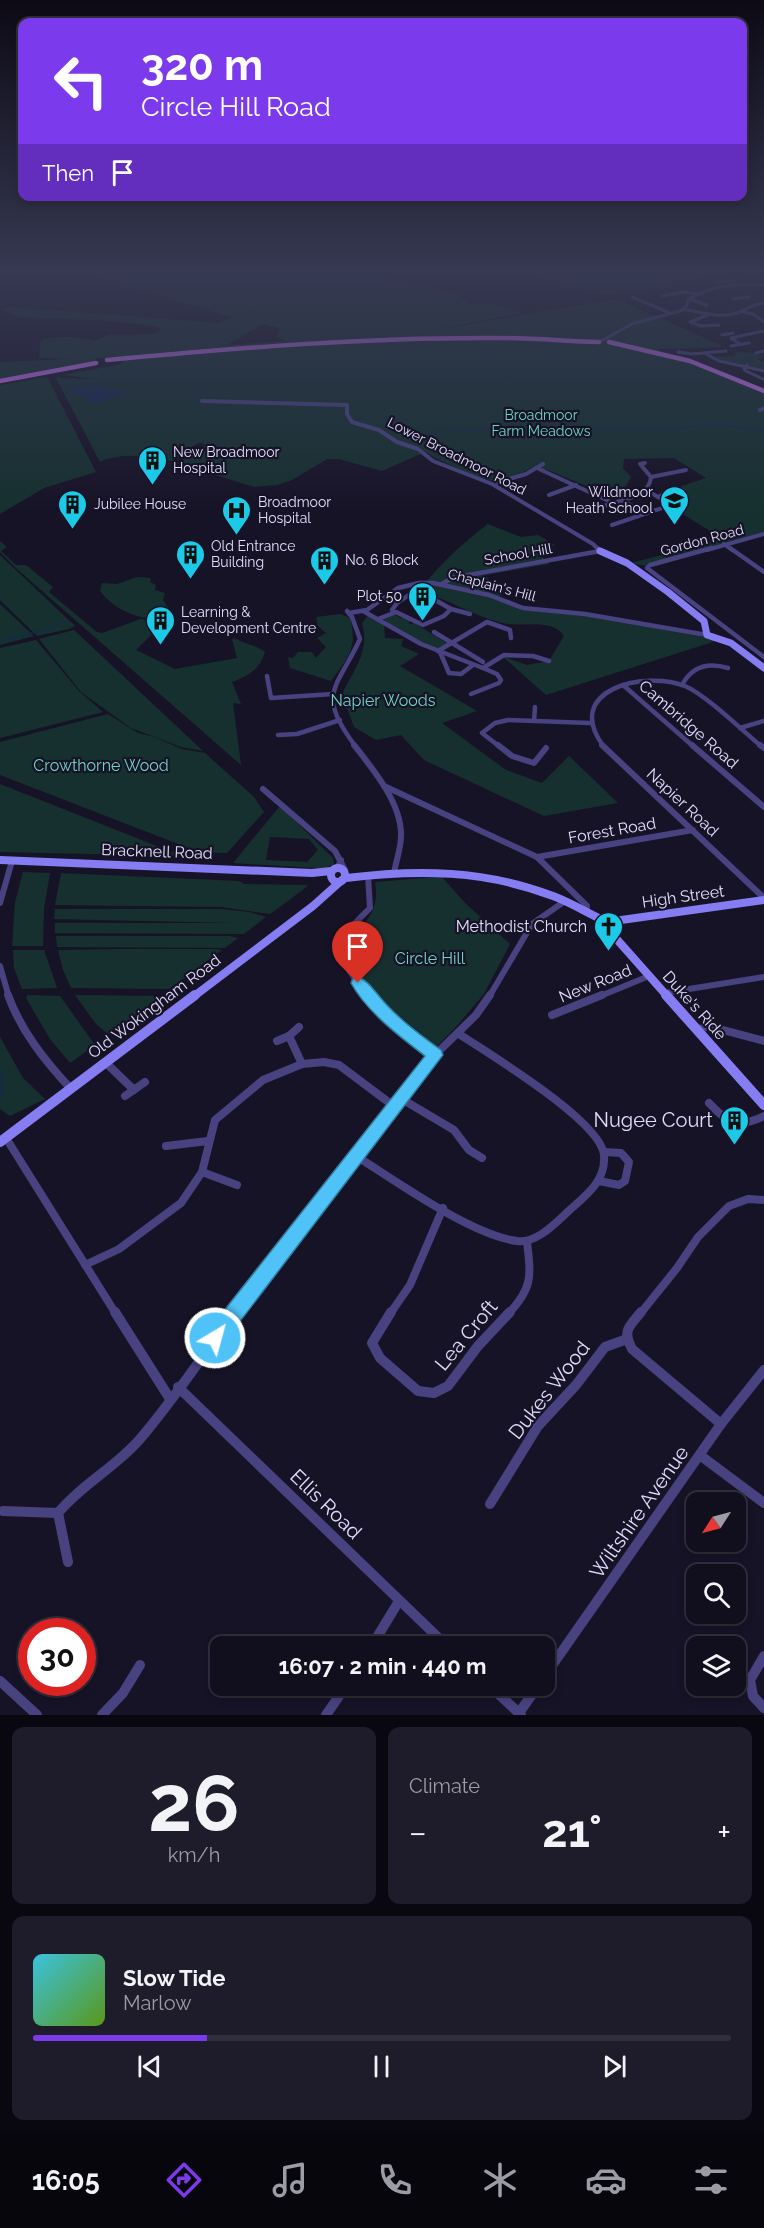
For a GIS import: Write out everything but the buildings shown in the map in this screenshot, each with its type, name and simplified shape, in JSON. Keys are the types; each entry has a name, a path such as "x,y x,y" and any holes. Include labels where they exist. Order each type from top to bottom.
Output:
{"main road":[{"path":"0,381 80,366 211,351"},
{"path":"645,351 696,363 764,391"}],"street":[{"path":"678,352 726,351"},
{"path":"705,353 719,361 747,365 764,371"},
{"path":"747,365 744,368 746,371 763,379"},
{"path":"202,401 258,402"},
{"path":"253,409 258,402"},
{"name":"Lower Broadmoor Road","path":"258,402 347,405 347,414 352,422 376,428 393,440 418,449 433,461 492,484 595,545 600,551 629,565 704,621 707,635"},
{"path":"584,507 589,511 646,490 651,477 640,463"},
{"path":"492,484 539,469 543,464"},
{"path":"539,469 613,503"},
{"path":"651,477 686,470"},
{"path":"549,495 576,486"},
{"path":"612,525 667,505 646,490"},
{"path":"658,497 669,492"},
{"path":"622,500 646,514"},
{"name":"Gordon Road","path":"764,534 650,565 647,568 764,657"},
{"path":"724,544 764,572"},
{"name":"School Hill","path":"442,584 452,578 600,551"},
{"name":"Chaplain's Hill","path":"333,694 334,685 355,653 360,639 348,612 363,611 398,588 423,582 489,595 523,608 585,614 707,635"},
{"path":"378,619 412,593"},
{"path":"428,596 451,609 470,614"},
{"path":"423,626 444,616 451,609"},
{"path":"392,610 398,611 433,632 501,676 499,683 471,694"},
{"path":"363,611 405,638 473,665 483,665 504,655 533,656 549,661"},
{"path":"439,651 486,621 510,630 511,638"},
{"path":"707,635 731,643 764,668"},
{"path":"439,651 449,673 461,674 473,665"},
{"path":"684,686 685,677 697,668 708,664 728,668"},
{"path":"267,676 271,698 333,694 340,720 350,741 384,786 400,831 394,873"},
{"path":"482,733 498,722 590,723 591,713 603,695 623,685 647,682 684,686 764,748"},
{"name":"Cambridge Road","path":"623,685 764,807"},
{"path":"534,721 535,707"},
{"path":"278,735 297,734 340,720"},
{"path":"740,728 764,721"},
{"name":"Napier Road","path":"590,723 603,746 764,899"},
{"path":"476,730 512,756 533,765 546,747"},
{"path":"384,786 537,857 587,906 586,912"},
{"path":"263,789 335,851 339,873"},
{"name":"Forest Road","path":"537,857 693,830"},
{"name":"Bracknell Road","path":"0,860 367,875 436,870 477,875 527,887 566,901 607,922"},
{"path":"0,903 12,861"},
{"name":"Old Wokingham Road","path":"3,1140 327,894 339,873"},
{"path":"367,875 370,908 348,931 340,947 343,963 376,1004 406,1033 435,1055"},
{"name":"High Street","path":"607,922 764,899"},
{"path":"3,1511 19,1508 50,1514 58,1513 74,1494 125,1455 140,1439 400,1098 435,1055 459,1034 492,994 532,924 566,901"},
{"name":"Duke's Ride","path":"607,922 613,935 764,1106"},
{"path":"0,966 10,1001 29,1040 71,1089"},
{"name":"New Road","path":"552,1015 649,976"},
{"path":"664,993 764,977"},
{"path":"697,1030 708,1026 764,1041"},
{"path":"277,1041 289,1036 299,1027"},
{"path":"356,1156 419,1197 477,1228 514,1241 527,1242 577,1205 599,1181 604,1168 604,1152 589,1128 573,1113 459,1034"},
{"path":"289,1036 302,1064"},
{"path":"105,1062 134,1090"},
{"path":"85,1265 118,1249 165,1217 181,1203 202,1172 215,1120 263,1080 302,1064 324,1062 339,1065 395,1107"},
{"path":"125,1096 145,1082"},
{"path":"400,1098 454,1130 469,1150 482,1158"},
{"path":"709,1103 722,1116 735,1124 747,1125 764,1116"},
{"path":"3,1140 170,1399"},
{"path":"166,1146 208,1141"},
{"path":"599,1181 619,1185 625,1181 629,1162 621,1153 604,1152"},
{"path":"202,1172 237,1185"},
{"path":"721,1424 632,1348 627,1340 627,1329 677,1268 698,1237 729,1206 748,1199 764,1200"},
{"name":"Lea Croft","path":"443,1208 432,1228 426,1251 409,1286 377,1331 372,1343 380,1358 418,1391 434,1393 448,1386 478,1346 524,1297 528,1288 530,1271 527,1242"},
{"name":"Dukes Wood","path":"490,1504 538,1426 576,1385 605,1347 627,1340"},
{"name":"Wiltshire Avenue","path":"555,1661 721,1424 764,1370"},
{"name":"Ellis Road","path":"178,1387 436,1636"},
{"path":"701,1455 764,1503"},
{"path":"58,1513 68,1562"},
{"path":"377,1636 399,1601"},
{"path":"764,1656 750,1680 753,1696 764,1708"},
{"path":"102,1715 123,1693 140,1665"},
{"path":"0,1681 37,1715"},
{"path":"326,1715 339,1696"},
{"path":"501,1696 520,1714 532,1696"}],"green space":[{"name":"Broadmoor Farm Meadows","path":"40,351 657,351 764,392 764,535 652,567 631,563 723,539 668,505 688,497 676,488 706,478 674,458 624,459 623,468 631,477 625,488 603,493 548,470 533,467 499,481 488,480 425,452 382,471 339,459 327,459 292,480 277,485 254,487 177,463 196,453 205,445 203,443 198,443 172,461 145,456 126,456 100,462 56,378 95,379 62,375 122,364 123,357 98,358 94,361 0,379 0,362 66,359 39,358"},
{"path":"734,353 755,353 764,357 758,359 764,362 764,370 720,361 713,357 736,356"},
{"path":"47,377 96,472 44,488 0,514 0,385"},
{"path":"488,524 521,537 538,535 555,545 536,549 549,564 485,575 502,594 498,598 523,608 585,614 719,640 546,695 502,656 527,665 549,661 564,636 559,630 544,625 502,623 419,591 451,555"},
{"path":"0,541 7,547 1,551 16,565 26,565 53,587 49,592 97,632 102,633 141,619 164,623 171,634 153,633 136,650 175,669 237,658 232,639 235,638 265,652 256,668 248,675 232,682 241,704 233,703 241,765 18,570 0,552"},
{"path":"0,555 75,626 37,636 0,600"},
{"path":"137,577 151,578 150,582 156,585 155,590 165,593 163,600 172,614 150,618 134,615 115,605 100,591 102,583 117,584"},
{"path":"0,604 34,636 0,645"},
{"path":"391,613 398,614 396,615 401,618 404,617 411,621 408,623 414,623 448,644 437,649 398,632 383,619"},
{"path":"340,614 350,618 353,638 347,659 331,681 290,668 288,657 293,658 298,652 312,652 316,658 326,647 317,638 326,633 318,626 316,617"},
{"name":"Napier Woods","path":"368,616 384,624 385,638 403,639 401,646 419,654 400,666 477,711 442,723 506,770 542,783 569,756 618,803 544,816 424,760 401,735 376,740 354,727 342,694 360,660 364,643 362,623"},
{"name":"Crowthorne Wood","path":"74,630 203,751 181,747 131,728 81,692 39,639"},
{"name":"Crowthorne Wood","path":"36,640 79,691 103,712 0,738 0,648"},
{"name":"Crowthorne Wood","path":"108,714 138,733 182,749 205,753 254,797 264,812 227,853 199,852 0,775 0,742"},
{"name":"Crowthorne Wood","path":"0,784 182,856 0,852"},
{"path":"280,806 333,858 334,864 326,868 316,868 233,863","holes":["270,837 309,839 318,850 307,862 266,860"]},
{"path":"23,872 50,873 44,909 43,946 12,946 15,902"},
{"path":"61,873 239,881 244,884 308,885 270,914 221,907 55,905"},
{"name":"Circle Hill","path":"442,877 465,903 510,944 484,994 437,1046 396,1013 365,983 348,953 350,940 373,909 376,896 375,882"},
{"path":"55,909 222,909 249,912 266,917 244,934 55,933 55,923 235,923 54,919"},
{"path":"56,936 230,936 238,938 225,948 57,947"},
{"path":"13,950 44,950 57,988 22,989 14,968"},
{"path":"58,950 222,950 169,989 71,988"},
{"path":"27,995 60,996 95,1045 70,1063 50,1039 26,998"},
{"path":"75,995 161,996 109,1035 96,1024"},
{"path":"0,1037 23,1078 45,1099 10,1116 0,1109"}],"water":[{"path":"103,386 128,393 91,405 85,398 68,390 72,387"}],"waterway":[{"path":"560,430 677,429 713,424 764,431"},
{"path":"414,436 455,430 558,431"},
{"path":"34,633 68,621"},
{"path":"0,641 32,633"},
{"path":"0,1071 3,1081 0,1098"}],"place":[{"name":"New Broadmoor Hospital","path":"152,486"},
{"name":"Wildmoor Heath School","path":"674,526"},
{"name":"Jubilee House","path":"73,530"},
{"name":"Broadmoor Hospital","path":"237,536"},
{"name":"Old Entrance Building","path":"190,580"},
{"name":"No. 6 Block","path":"324,586"},
{"name":"Plot 50","path":"423,622"},
{"name":"Learning & Development Centre","path":"160,646"},
{"name":"Methodist Church","path":"608,952"},
{"name":"Nugee Court","path":"734,1146"}],"route":[{"path":"215,1338 435,1055 406,1033 358,983"}]}
